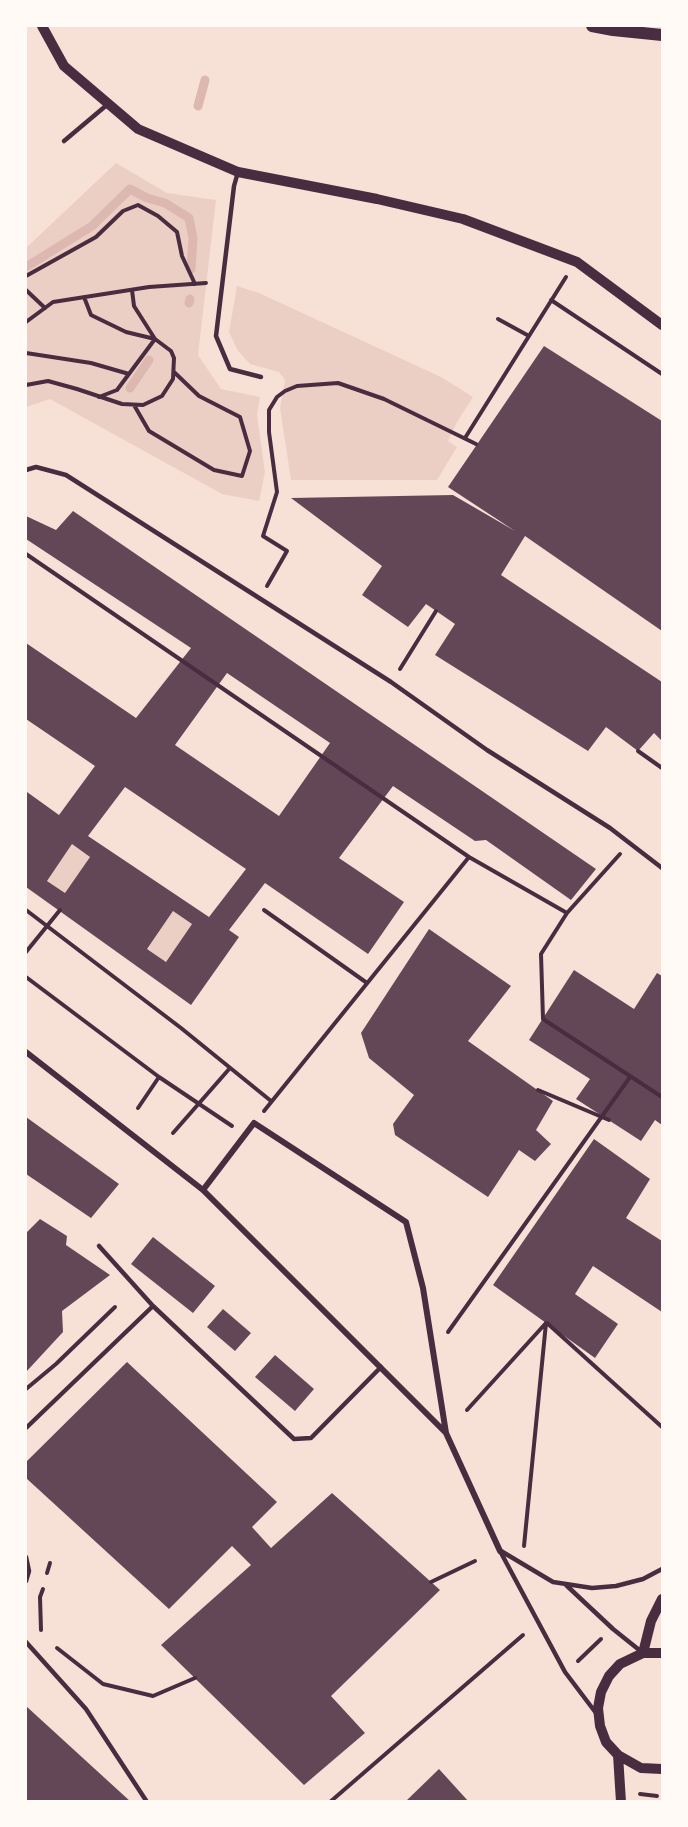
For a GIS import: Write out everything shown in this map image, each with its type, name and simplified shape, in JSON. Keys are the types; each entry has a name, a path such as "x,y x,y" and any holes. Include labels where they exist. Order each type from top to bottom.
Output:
{"main road":[{"path":"592,26 663,35"}],"street":[{"path":"42,26 64,66 138,129 238,172 377,199 463,219 577,262 663,325"},
{"path":"26,1052 203,1190 446,1432"},
{"path":"203,1190 254,1123 406,1222 423,1288 446,1432 500,1551"},
{"path":"643,1653 651,1621 663,1599"},
{"path":"663,1653 643,1653 620,1664 609,1676 601,1692 598,1717 606,1742 618,1755 641,1768 663,1769"},
{"path":"618,1755 621,1802"}],"lane":[{"path":"64,141 108,104"},
{"path":"238,172 234,186 216,336 230,369 261,377"},
{"path":"26,470 36,467 66,475 392,682 487,750 631,843 663,868"},
{"path":"99,1246 153,1306 294,1439 311,1438 381,1367"},
{"path":"26,1428 153,1306"},
{"path":"500,1551 553,1582 592,1588 616,1586 643,1579 663,1569"},
{"path":"500,1551 565,1672 598,1717"},
{"path":"26,1557 26,1581"},
{"path":"566,1585 613,1629 643,1653"},
{"path":"26,1642 86,1709 147,1802"}],"path":[{"path":"26,276 96,237 123,211 138,206 158,216 177,232 182,256 195,284"},
{"path":"26,322 53,302 132,290 223,283"},
{"path":"26,290 45,308"},
{"path":"26,385 48,381 77,388 122,404 142,405 162,396 173,379 174,358 171,351 155,339 134,306 132,290"},
{"path":"465,438 556,292"},
{"path":"84,297 91,315 126,332 155,339"},
{"path":"551,300 663,374"},
{"path":"498,319 530,336"},
{"path":"98,397 117,390 155,339"},
{"path":"26,353 91,363 129,374"},
{"path":"134,404 149,431 214,470 242,476 250,451 240,417 199,396 173,371"},
{"path":"260,598 287,551 263,536 277,492 269,432 269,410 277,397 297,386 338,383 384,399 476,444"},
{"path":"26,554 469,857 567,914"},
{"path":"392,682 436,611"},
{"path":"638,751 663,768"},
{"path":"631,843 567,914 541,954 543,1019 663,1097"},
{"path":"254,1123 469,857"},
{"path":"26,910 271,1101"},
{"path":"26,952 60,910"},
{"path":"264,910 368,983"},
{"path":"26,977 159,1077 245,1135"},
{"path":"173,1133 230,1068"},
{"path":"138,1108 159,1077"},
{"path":"434,1352 630,1077"},
{"path":"538,1090 609,1120"},
{"path":"26,1389 56,1364 114,1307"},
{"path":"467,1410 546,1323"},
{"path":"546,1323 663,1427"},
{"path":"524,1547 546,1323"},
{"path":"431,1582 475,1561"},
{"path":"47,1575 50,1563"},
{"path":"41,1630 40,1597 44,1586"},
{"path":"330,1802 523,1635"},
{"path":"574,1665 604,1637"},
{"path":"52,1644 103,1684 153,1696 195,1678"}],"shaded area":[{"path":"116,163 167,193 216,200 198,355 221,389 260,397 257,415 265,472 259,501 222,494 50,399 26,407 26,248"},
{"path":"237,286 259,293 441,377 473,397 448,441 457,447 437,480 291,480 280,408 285,380 279,372 250,364 238,351 229,332"},
{"path":"72,844 90,857 65,893 47,881"},
{"path":"173,911 192,924 166,962 147,949"}],"building":[{"path":"544,346 662,421 662,631 525,536 501,575 662,682 662,741 654,733 638,751 606,727 588,751 435,655 455,624 426,604 408,627 362,595 382,566 291,498 453,495 515,531 448,487"},
{"path":"73,511 596,869 571,900 486,840 475,841 393,786 339,858 404,902 368,954 265,883 229,930 239,937 191,1005 26,887 27,792 59,815 95,766 26,719 26,643 136,718 191,648 26,539 26,516 56,530","holes":["227,673 330,743 279,816 175,745","125,787 246,869 209,917 88,836","72,844 90,857 65,893 47,881","173,911 192,924 166,962 147,949"]},
{"path":"429,929 511,986 468,1041 553,1101 536,1130 551,1144 535,1161 519,1150 488,1197 395,1135 393,1124 414,1095 369,1058 361,1033"},
{"path":"574,970 634,1009 657,973 662,976 662,1125 655,1120 641,1141 576,1099 590,1079 529,1040"},
{"path":"26,1117 119,1184 91,1218 26,1174"},
{"path":"594,1139 650,1179 626,1218 662,1241 662,1312 593,1266 575,1294 618,1324 595,1358 493,1285"},
{"path":"40,1219 67,1236 66,1245 110,1275 62,1311 63,1332 26,1372 26,1233"},
{"path":"153,1237 215,1286 193,1313 131,1264"},
{"path":"223,1309 251,1333 235,1351 207,1327"},
{"path":"275,1355 314,1389 295,1411 255,1377"},
{"path":"127,1362 277,1502 252,1527 271,1548 332,1493 440,1590 331,1696 365,1733 304,1785 161,1645 251,1565 232,1546 169,1609 26,1478 26,1462"},
{"path":"26,1706 131,1802 26,1802"},
{"path":"439,1769 469,1802 405,1802"}],"waterway":[{"path":"198,106 205,80"},
{"path":"26,267 92,226 130,189 147,198 165,203 189,218 193,238 191,269"},
{"path":"189,303 190,299"},
{"path":"130,388 149,360"}]}
